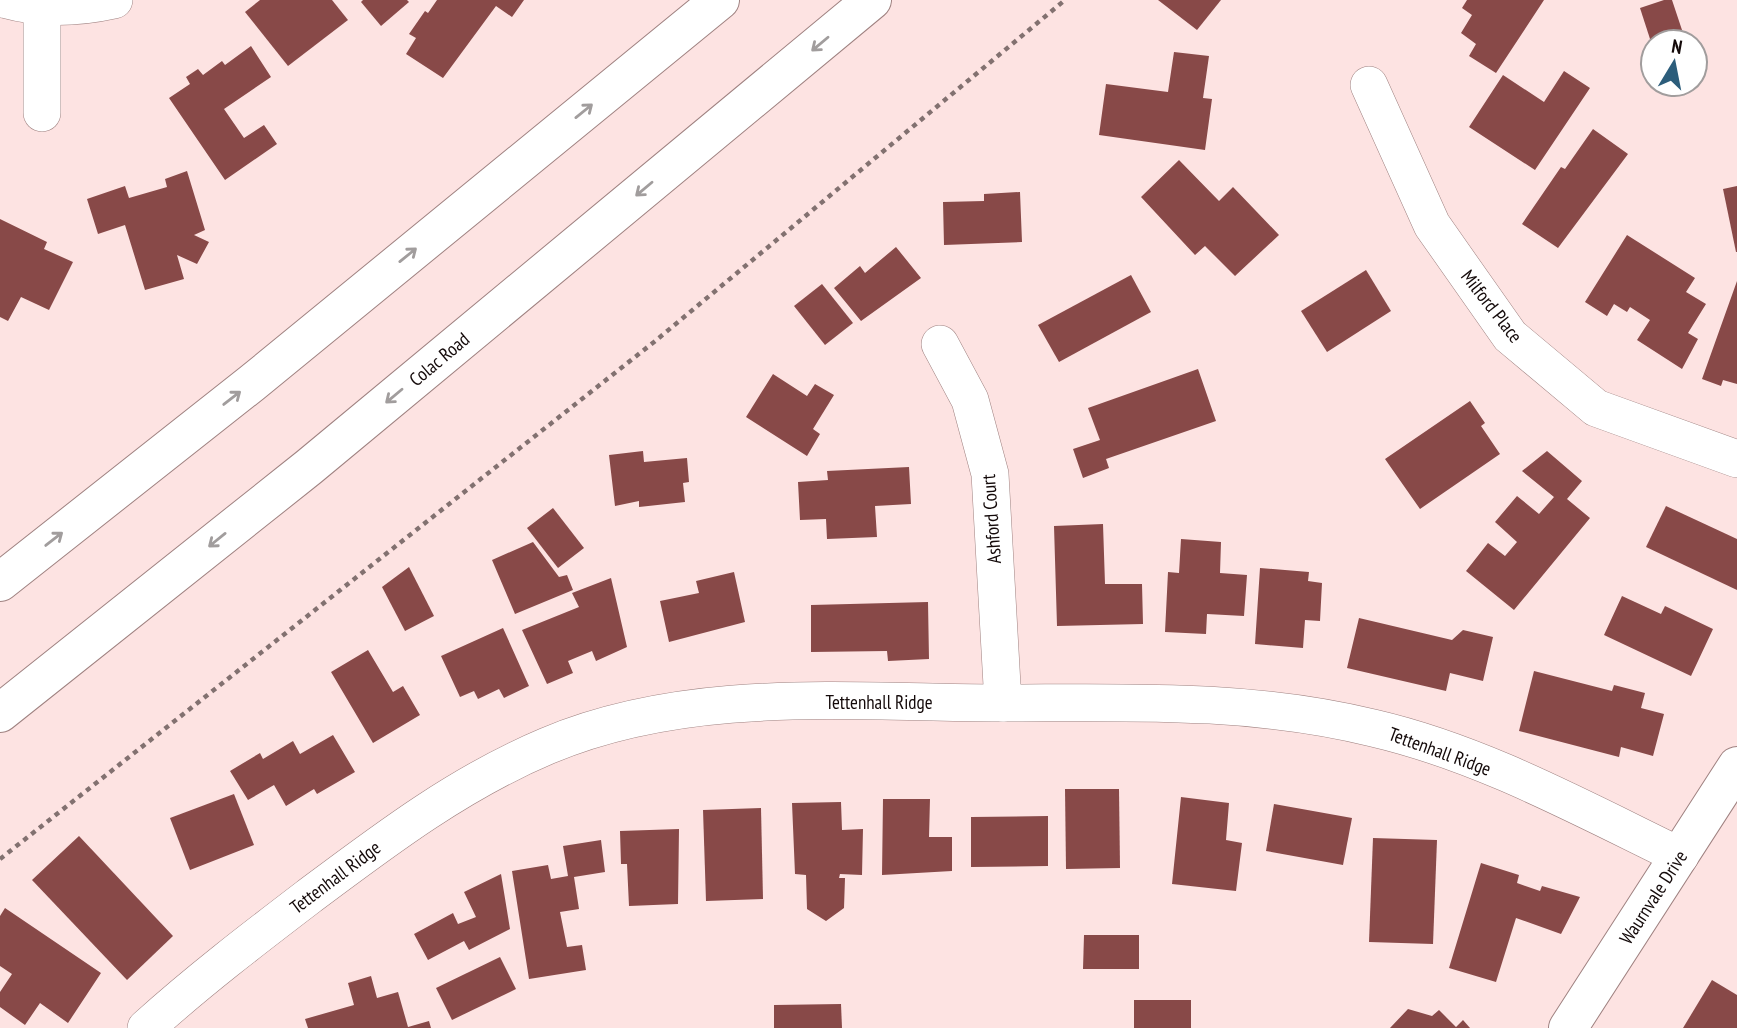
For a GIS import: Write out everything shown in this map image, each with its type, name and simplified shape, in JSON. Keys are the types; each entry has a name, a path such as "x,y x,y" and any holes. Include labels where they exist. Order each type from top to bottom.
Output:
{"main road":[{"path":"0,582 262,374 720,0"},
{"name":"Colac Road","path":"0,713 309,467 872,0"},
{"name":"Waurnvale Drive","path":"1568,1028 1737,766"}],"street":[{"path":"42,113 24,4 83,6 114,0"},
{"name":"Milford Place","path":"1369,86 1432,225 1510,336 1596,408 1737,459"},
{"name":"Ashford Court","path":"940,344 970,400 990,474 1003,703"},
{"name":"Tettenhall Ridge","path":"146,1028 203,978 433,806 484,776 550,745 608,726 682,709 769,702 1195,703 1271,709 1365,726 1429,743 1481,764 1680,856"}],"path":[{"path":"0,859 654,342 1065,0"}],"building":[{"path":"260,0 332,0 348,20 288,66 245,12"},
{"path":"437,0 524,0 512,17 496,6 443,78 406,54 416,38 409,34 425,11 428,13"},
{"path":"1158,0 1221,0 1197,30"},
{"path":"1467,0 1544,0 1496,73 1469,56 1476,44 1461,33 1472,15 1462,8"},
{"path":"1672,0 1681,28 1646,28 1640,8"},
{"path":"361,2 409,2 381,26"},
{"path":"251,46 271,77 224,109 244,138 264,125 277,144 225,180 169,98 190,84 186,77 198,69 203,75 222,61 225,65"},
{"path":"1174,52 1209,56 1203,98 1212,99 1205,150 1099,135 1106,84 1168,92"},
{"path":"1564,71 1590,88 1535,170 1469,127 1503,75 1544,102"},
{"path":"1593,129 1628,154 1558,248 1522,224 1561,167 1565,169"},
{"path":"1179,160 1219,201 1233,187 1279,235 1235,276 1205,246 1195,255 1141,197"},
{"path":"187,171 205,230 194,235 209,242 197,264 177,255 184,279 145,290 125,225 98,234 87,199 125,186 129,198 167,187 165,179"},
{"path":"1737,186 1737,252 1736,252 1723,189"},
{"path":"1020,192 1022,242 944,245 943,202 984,201 984,194"},
{"path":"0,219 47,242 44,249 73,262 49,310 21,297 8,321 0,317"},
{"path":"1627,235 1695,278 1686,292 1706,304 1688,333 1698,339 1682,369 1637,340 1650,320 1630,307 1627,312 1614,304 1607,316 1585,302"},
{"path":"896,247 921,278 861,321 834,288 860,266 865,273"},
{"path":"1366,270 1391,311 1327,352 1301,311"},
{"path":"1131,275 1151,312 1059,362 1038,325"},
{"path":"1737,281 1737,384 1723,380 1721,386 1702,379"},
{"path":"822,284 853,323 825,345 794,306"},
{"path":"1198,369 1216,421 1106,459 1109,468 1083,478 1073,449 1100,440 1088,408"},
{"path":"773,374 807,396 815,384 834,395 813,429 820,434 807,456 746,417"},
{"path":"1470,401 1485,423 1481,426 1500,454 1420,509 1385,459"},
{"path":"643,451 644,462 687,458 689,482 683,483 685,502 639,507 639,501 615,506 609,455"},
{"path":"1547,451 1582,481 1567,499 1590,518 1514,610 1466,571 1488,543 1505,556 1517,542 1495,522 1517,496 1539,514 1554,497 1522,471"},
{"path":"909,467 911,504 875,506 877,537 827,539 826,519 800,520 798,482 828,480 827,471"},
{"path":"1666,506 1737,539 1737,590 1646,547"},
{"path":"553,508 584,548 558,568 527,528"},
{"path":"1103,524 1105,584 1142,584 1143,624 1057,626 1054,526"},
{"path":"1181,539 1221,542 1220,573 1247,575 1244,616 1207,614 1206,634 1165,632 1168,572 1179,573"},
{"path":"533,542 559,577 567,575 573,590 515,614 492,560"},
{"path":"409,567 434,616 405,631 382,587"},
{"path":"1260,568 1309,572 1308,581 1322,583 1320,621 1305,620 1303,648 1255,644"},
{"path":"734,572 745,622 669,642 660,601 699,593 696,581"},
{"path":"611,578 627,647 596,661 592,651 568,661 573,673 547,684 522,630 579,607 572,593"},
{"path":"1622,596 1661,614 1665,606 1713,629 1691,676 1604,635"},
{"path":"928,602 929,659 888,661 887,651 811,652 811,605"},
{"path":"1359,618 1452,640 1463,630 1493,637 1483,681 1450,673 1446,691 1347,668"},
{"path":"503,628 529,686 504,698 499,689 478,699 474,691 460,697 441,656"},
{"path":"368,650 393,692 403,686 420,715 373,743 331,672"},
{"path":"1534,671 1612,691 1614,685 1645,693 1641,708 1664,714 1653,756 1621,747 1619,757 1519,731"},
{"path":"333,735 355,772 317,794 314,789 286,806 274,785 248,800 230,771 260,753 263,759 293,741 300,754"},
{"path":"1065,789 1119,789 1120,868 1066,869"},
{"path":"234,794 254,845 190,870 170,818"},
{"path":"1181,797 1229,803 1226,840 1242,843 1236,891 1172,884"},
{"path":"883,799 930,799 929,837 952,837 952,871 882,875"},
{"path":"841,802 842,830 863,829 862,875 840,874 839,878 845,878 844,908 826,921 807,909 806,875 795,874 792,803"},
{"path":"1274,804 1352,818 1343,865 1266,851"},
{"path":"761,808 763,899 706,901 703,810"},
{"path":"1048,816 1048,866 971,867 971,817"},
{"path":"679,829 678,904 629,906 627,864 621,864 620,831"},
{"path":"79,836 173,936 127,980 32,880"},
{"path":"1373,838 1437,840 1433,944 1369,942"},
{"path":"601,840 605,872 574,877 579,909 560,912 567,947 582,945 586,970 529,979 512,871 548,865 551,879 568,876 563,846"},
{"path":"1481,863 1519,875 1517,883 1540,891 1542,886 1580,897 1561,934 1516,918 1496,982 1449,968"},
{"path":"501,874 510,929 469,950 464,941 428,960 414,934 453,913 458,924 476,917 464,892"},
{"path":"5,908 101,973 68,1023 40,1003 25,1025 0,1007 0,992 12,974 0,966 0,916"},
{"path":"1084,935 1139,935 1139,969 1083,969"},
{"path":"500,957 516,989 452,1020 436,988"},
{"path":"371,976 377,998 398,992 408,1027 429,1021 431,1028 308,1028 305,1019 354,1005 348,983"},
{"path":"1712,980 1737,995 1737,1028 1683,1028"},
{"path":"1134,1000 1191,1000 1191,1028 1134,1028"},
{"path":"841,1004 842,1028 774,1028 774,1005"},
{"path":"1408,1009 1432,1016 1439,1010 1456,1027 1463,1020 1470,1028 1390,1028"}]}
